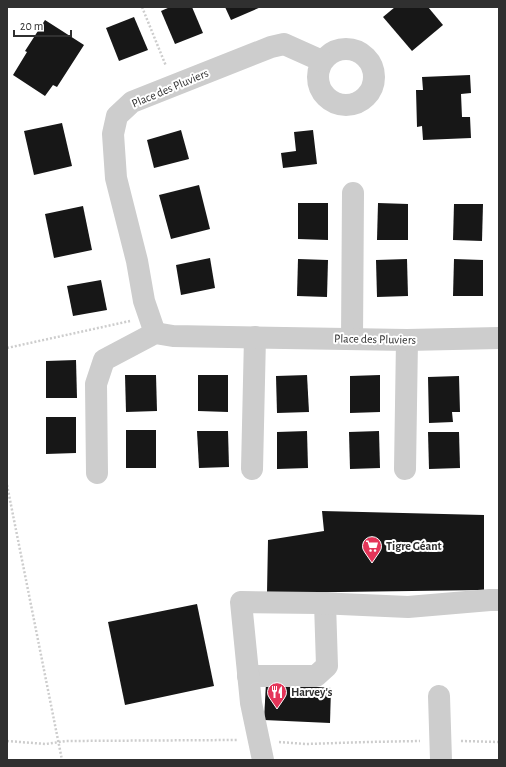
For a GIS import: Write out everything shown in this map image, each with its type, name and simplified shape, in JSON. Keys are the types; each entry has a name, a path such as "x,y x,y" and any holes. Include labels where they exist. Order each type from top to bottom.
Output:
{"street":[{"name":"Place des Pluviers","path":"322,61 284,44 271,47 132,102 118,116 113,134 116,178 137,261 144,301 152,325 173,336 407,340 499,338"},
{"path":"352,339 353,193"},
{"path":"97,473 96,384 104,360 152,325"},
{"path":"252,469 255,337"},
{"path":"406,469 407,340"},
{"path":"263,760 251,703 241,602 325,603 408,607 499,600"},
{"path":"248,676 316,676 327,666 325,603"},
{"path":"439,696 441,760"}],"path":[{"path":"142,7 174,85"},
{"path":"7,348 152,325"},
{"path":"7,485 62,760"},
{"path":"7,741 46,744 66,740 240,740"},
{"path":"274,741 306,744 423,741"},
{"path":"455,741 499,742"}],"building":[{"path":"170,7 192,7 203,33 175,44 161,11"},
{"path":"225,7 261,7 231,20"},
{"path":"395,7 428,7 443,25 412,51 383,17"},
{"path":"134,17 148,50 119,61 106,28"},
{"path":"45,20 84,45 57,87 53,85 45,96 13,75 27,52 25,51"},
{"path":"470,75 471,93 461,94 462,117 470,117 471,138 423,140 422,126 417,127 416,90 423,90 422,77"},
{"path":"62,123 72,166 34,175 24,131"},
{"path":"181,130 189,159 154,168 147,140"},
{"path":"313,130 317,164 283,168 281,153 296,151 294,132"},
{"path":"199,185 210,229 171,239 159,195"},
{"path":"298,203 328,203 328,240 298,239"},
{"path":"378,203 408,204 408,240 377,240"},
{"path":"454,204 483,204 482,241 453,240"},
{"path":"83,206 92,250 54,258 45,214"},
{"path":"210,258 215,288 181,295 176,265"},
{"path":"298,259 328,260 327,297 297,296"},
{"path":"407,259 408,296 377,297 376,260"},
{"path":"454,259 483,260 483,296 453,296"},
{"path":"101,280 107,310 73,316 67,286"},
{"path":"76,360 77,398 46,398 46,361"},
{"path":"125,375 156,375 157,411 126,412"},
{"path":"198,375 228,375 228,412 198,411"},
{"path":"307,375 309,412 277,413 276,376"},
{"path":"380,375 380,412 350,413 350,376"},
{"path":"459,376 460,412 452,412 453,422 429,423 428,377"},
{"path":"46,417 76,417 76,453 46,454"},
{"path":"126,430 156,430 156,468 126,468"},
{"path":"197,431 228,431 229,467 199,468"},
{"path":"307,431 308,468 277,469 277,432"},
{"path":"379,431 380,468 350,469 349,432"},
{"path":"428,432 459,432 460,468 429,469"},
{"path":"322,511 484,515 484,590 267,593 268,540 324,531"},
{"path":"197,604 214,686 125,705 108,622"},
{"path":"266,683 331,688 330,723 264,720"}],"place":[{"name":"Tigre Géant","path":"372,563"},
{"name":"Harvey's","path":"277,709"}]}
